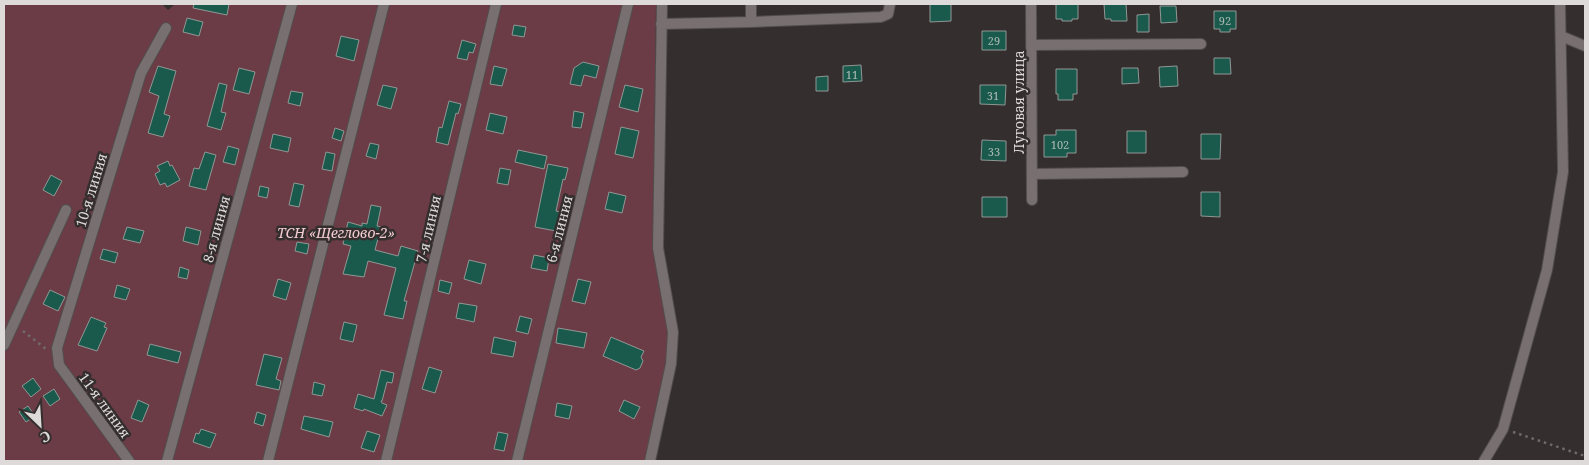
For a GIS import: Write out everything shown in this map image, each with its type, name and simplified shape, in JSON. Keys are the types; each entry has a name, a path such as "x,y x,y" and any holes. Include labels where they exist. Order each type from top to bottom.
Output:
{"street":[{"name":"8-я линия","path":"167,461 292,4"},
{"path":"268,461 384,4"},
{"name":"7-я линия","path":"386,461 496,4"},
{"name":"6-я линия","path":"517,461 628,4"},
{"path":"650,461 671,364 673,332 658,248 662,4"},
{"path":"751,4 751,22"},
{"path":"661,24 881,17 888,14 890,4"},
{"name":"Луговая улица","path":"1032,4 1032,200"},
{"path":"1484,461 1503,429 1547,270 1563,172 1560,4"},
{"name":"10-я линия","path":"59,365 57,348 141,73 166,28"},
{"path":"1561,36 1585,46"},
{"path":"1032,45 1201,44"},
{"path":"1032,174 1183,172"},
{"path":"4,345 66,210"},
{"name":"11-я линия","path":"59,365 129,461"}],"path":[{"path":"14,324 42,346"},
{"path":"1503,429 1585,456"}],"green space":[{"name":"ТСН «Щеглово-2»","path":"4,4 162,4 168,10 175,4 656,4 653,248 668,332 667,364 645,461 4,461"}],"building":[{"path":"194,4 229,4 227,15 193,8"},
{"path":"930,4 951,4 951,21 930,22"},
{"path":"1056,4 1078,4 1078,19 1062,21 1062,19 1056,19"},
{"path":"1104,4 1126,4 1127,21 1105,19"},
{"path":"1160,6 1176,6 1177,22 1161,23"},
{"path":"1214,11 1236,11 1236,29 1230,29 1230,32 1220,32 1220,29 1214,29"},
{"path":"1149,14 1149,32 1137,32 1137,15"},
{"path":"187,18 203,22 199,36 183,32"},
{"path":"514,25 526,27 524,37 512,35"},
{"path":"982,31 1006,31 1006,50 982,50"},
{"path":"341,36 359,40 354,61 336,56"},
{"path":"462,40 476,44 473,53 469,52 467,60 457,58"},
{"path":"1214,58 1230,58 1231,74 1214,74"},
{"path":"583,62 599,66 596,78 584,75 581,86 570,84 574,68"},
{"path":"861,65 862,81 843,82 843,66"},
{"path":"158,66 176,71 164,114 170,116 163,137 148,133 159,96 149,92"},
{"path":"494,66 507,69 502,86 490,84"},
{"path":"1177,66 1178,86 1160,87 1159,67"},
{"path":"239,68 255,72 249,94 233,90"},
{"path":"1122,68 1138,68 1139,83 1122,84"},
{"path":"1056,69 1077,69 1077,94 1073,94 1073,100 1058,100 1058,94 1056,94"},
{"path":"828,76 828,91 816,91 816,77"},
{"path":"219,83 227,85 221,112 226,113 221,130 207,126"},
{"path":"383,85 397,88 391,109 377,105"},
{"path":"625,85 643,89 638,112 619,107"},
{"path":"980,85 1006,85 1005,105 980,104"},
{"path":"291,91 303,93 300,106 288,103"},
{"path":"449,101 461,104 458,114 456,113 448,145 436,142 439,127 442,128"},
{"path":"574,111 584,113 581,128 572,127"},
{"path":"490,113 507,117 503,134 486,130"},
{"path":"621,127 639,131 633,158 615,154"},
{"path":"335,128 344,131 341,141 332,138"},
{"path":"1056,130 1076,130 1076,153 1067,153 1067,157 1044,157 1044,135 1056,135"},
{"path":"1127,131 1146,131 1146,153 1127,153"},
{"path":"273,134 291,138 288,152 270,148"},
{"path":"1201,134 1221,134 1220,159 1201,159"},
{"path":"982,140 1006,141 1006,161 981,160"},
{"path":"370,143 379,145 376,159 366,156"},
{"path":"228,146 239,149 235,165 223,162"},
{"path":"518,150 547,156 544,169 515,162"},
{"path":"205,152 216,155 206,190 189,186 194,168 199,169"},
{"path":"326,152 335,154 332,171 322,169"},
{"path":"168,161 180,180 167,187 165,183 160,185 155,174 160,171 157,166"},
{"path":"548,164 568,168 565,180 563,179 556,211 560,212 556,231 535,227"},
{"path":"500,168 511,170 508,185 497,183"},
{"path":"51,175 62,181 54,196 43,190"},
{"path":"294,183 304,185 299,207 289,205"},
{"path":"260,186 269,188 267,198 258,196"},
{"path":"609,192 626,196 622,213 605,209"},
{"path":"1201,192 1220,192 1220,217 1201,216"},
{"path":"982,197 1007,197 1007,217 982,217"},
{"path":"371,205 381,207 377,226 381,227 375,250 398,256 401,246 418,251 404,301 407,301 403,319 384,315 396,268 368,261 364,277 343,274 351,246 343,244 348,222 362,226 362,223 367,224"},
{"path":"127,227 144,231 140,243 123,239"},
{"path":"186,227 201,231 198,245 183,241"},
{"path":"297,242 309,244 307,254 295,251"},
{"path":"103,249 118,253 115,263 100,259"},
{"path":"534,255 549,258 547,271 531,268"},
{"path":"469,260 486,264 481,284 464,279"},
{"path":"180,267 189,270 187,279 178,277"},
{"path":"278,279 291,283 286,300 273,296"},
{"path":"578,279 591,282 585,304 572,301"},
{"path":"440,280 452,283 449,294 438,291"},
{"path":"117,285 130,289 126,300 114,297"},
{"path":"50,290 65,297 58,311 43,304"},
{"path":"459,303 477,306 474,322 456,318"},
{"path":"520,316 532,319 528,334 516,331"},
{"path":"91,317 106,323 104,327 107,328 97,351 78,345"},
{"path":"344,322 357,325 353,342 340,339"},
{"path":"558,328 587,333 584,348 556,343"},
{"path":"494,337 516,342 513,357 491,353"},
{"path":"611,337 644,351 641,357 643,361 640,368 636,370 603,356"},
{"path":"150,344 181,352 178,363 147,355"},
{"path":"264,354 282,358 276,379 281,381 279,390 256,385"},
{"path":"429,367 442,371 435,393 422,389"},
{"path":"381,370 394,373 392,383 387,382 381,401 387,405 382,416 364,409 363,411 354,408 358,394 374,399"},
{"path":"33,378 41,389 31,397 22,386"},
{"path":"314,382 325,385 322,396 312,394"},
{"path":"54,389 60,399 50,406 43,396"},
{"path":"138,400 149,405 142,422 131,418"},
{"path":"624,400 640,407 634,419 619,411"},
{"path":"557,403 572,406 569,419 555,416"},
{"path":"28,406 35,416 26,422 19,412"},
{"path":"257,412 266,415 263,426 254,423"},
{"path":"304,416 333,422 329,437 301,429"},
{"path":"201,429 216,434 210,448 193,442 196,433 199,434"},
{"path":"367,431 380,435 374,452 361,448"},
{"path":"498,432 508,434 504,451 494,449"}]}
